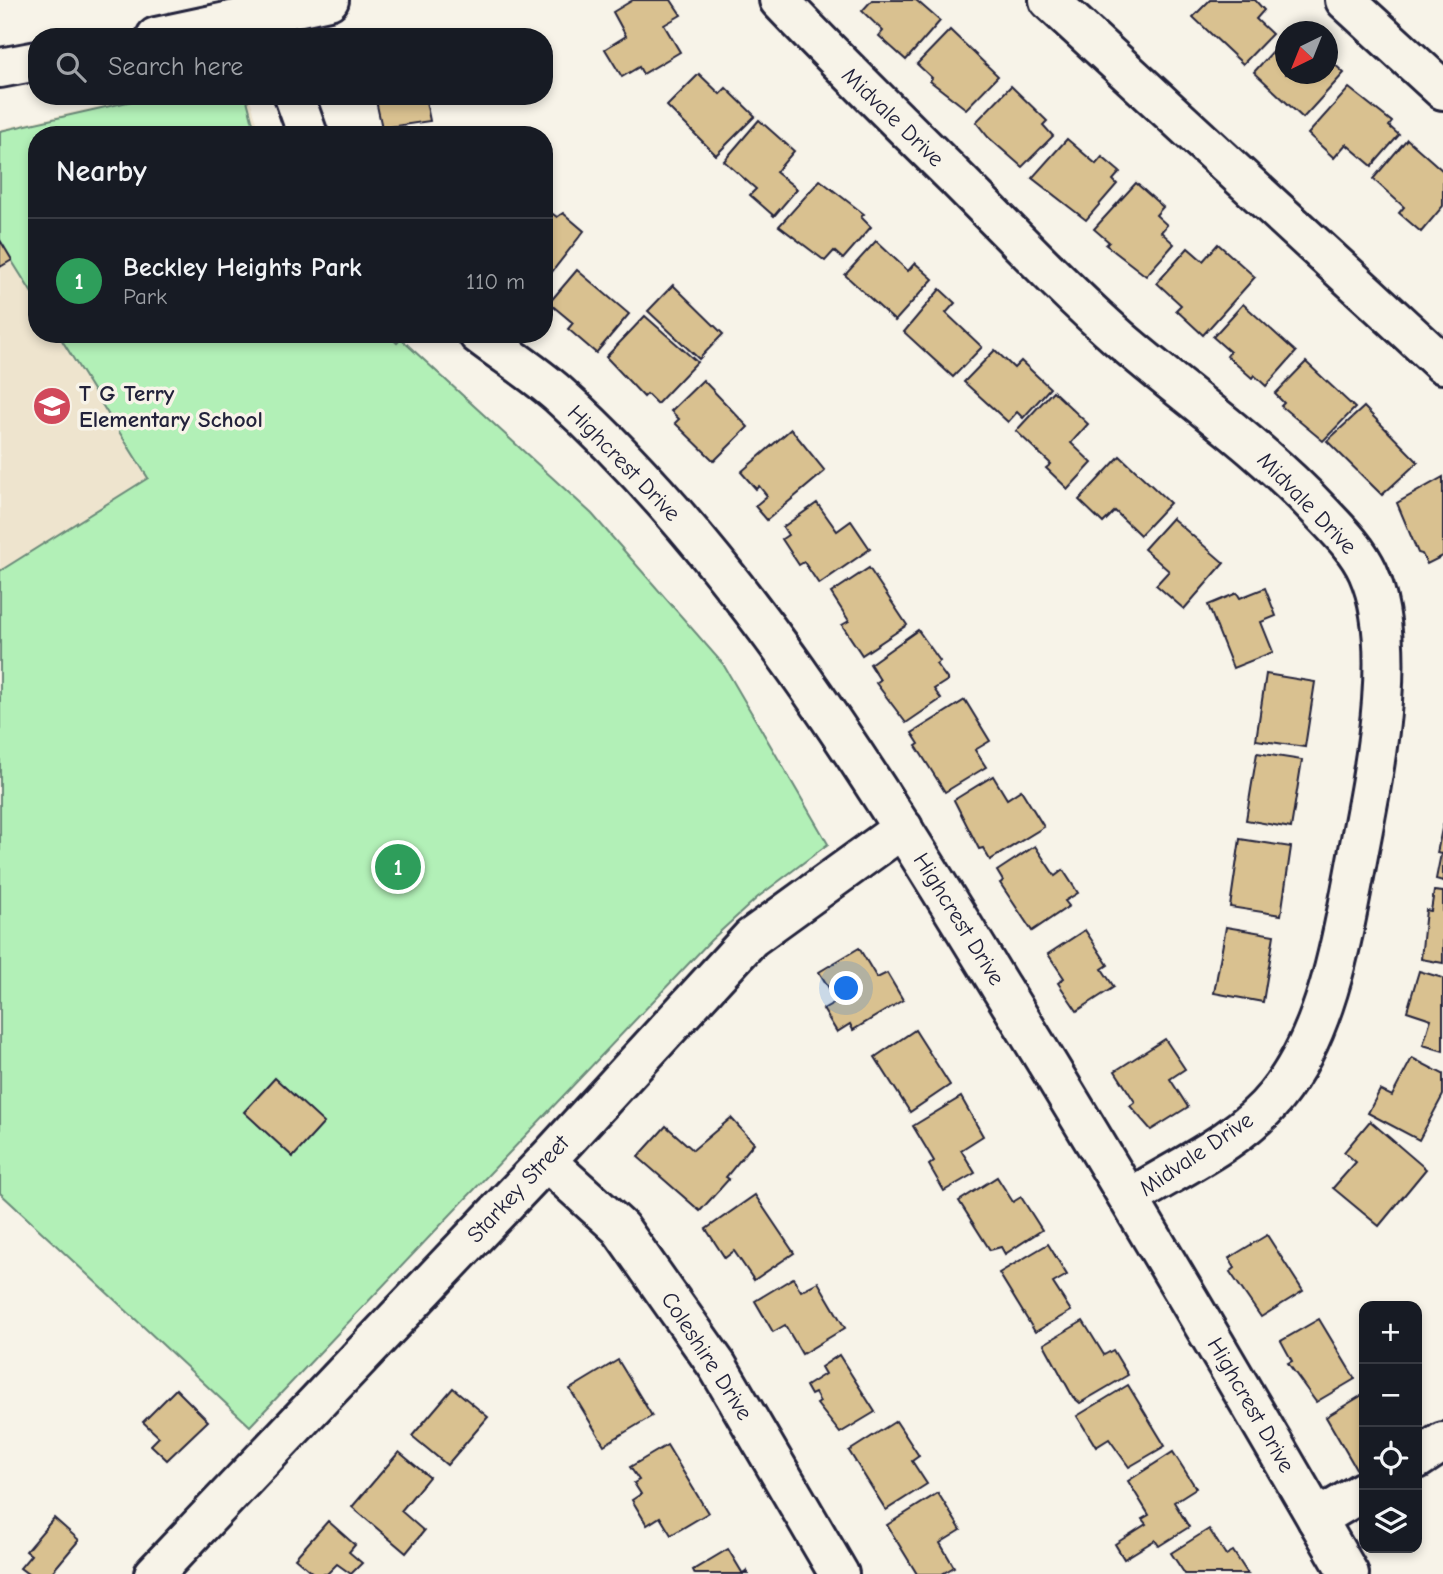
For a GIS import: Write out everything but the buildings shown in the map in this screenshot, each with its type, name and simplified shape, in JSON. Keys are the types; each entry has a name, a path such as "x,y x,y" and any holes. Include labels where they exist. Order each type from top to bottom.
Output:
{"street":[{"path":"210,28 275,17 329,0"},
{"name":"Midvale Drive","path":"779,0 854,79 1118,338 1257,450 1305,495 1348,540 1367,569 1376,594 1384,657 1372,776 1343,934 1300,1058 1267,1105 1216,1146 1130,1198"},
{"path":"1049,0 1443,364"},
{"path":"1345,0 1443,90"},
{"path":"0,68 28,63"},
{"path":"297,105 305,126"},
{"name":"Highcrest Drive","path":"490,343 556,393 673,513 708,554 782,652 903,828 1130,1198 1349,1574"},
{"name":"Starkey Street","path":"154,1574 546,1161 751,938 903,828"},
{"name":"Coleshire Drive","path":"546,1161 620,1228 718,1367 839,1574"},
{"path":"1422,1456 1443,1443"},
{"path":"1317,1519 1359,1494"}],"shaded area":[{"path":"105,105 252,105 258,126 28,126 28,343 397,343 0,769 0,129"}],"green space":[{"path":"114,105 248,105 254,126 28,126 28,287 0,242 0,131"},
{"path":"64,343 405,343 592,514 723,664 828,844 758,897 711,940 250,1426 0,1193 0,571 148,478"}],"place":[{"name":"T G Terry Elementary School","path":"52,406"},
{"name":"Beckley Heights Park","path":"398,867"}]}
